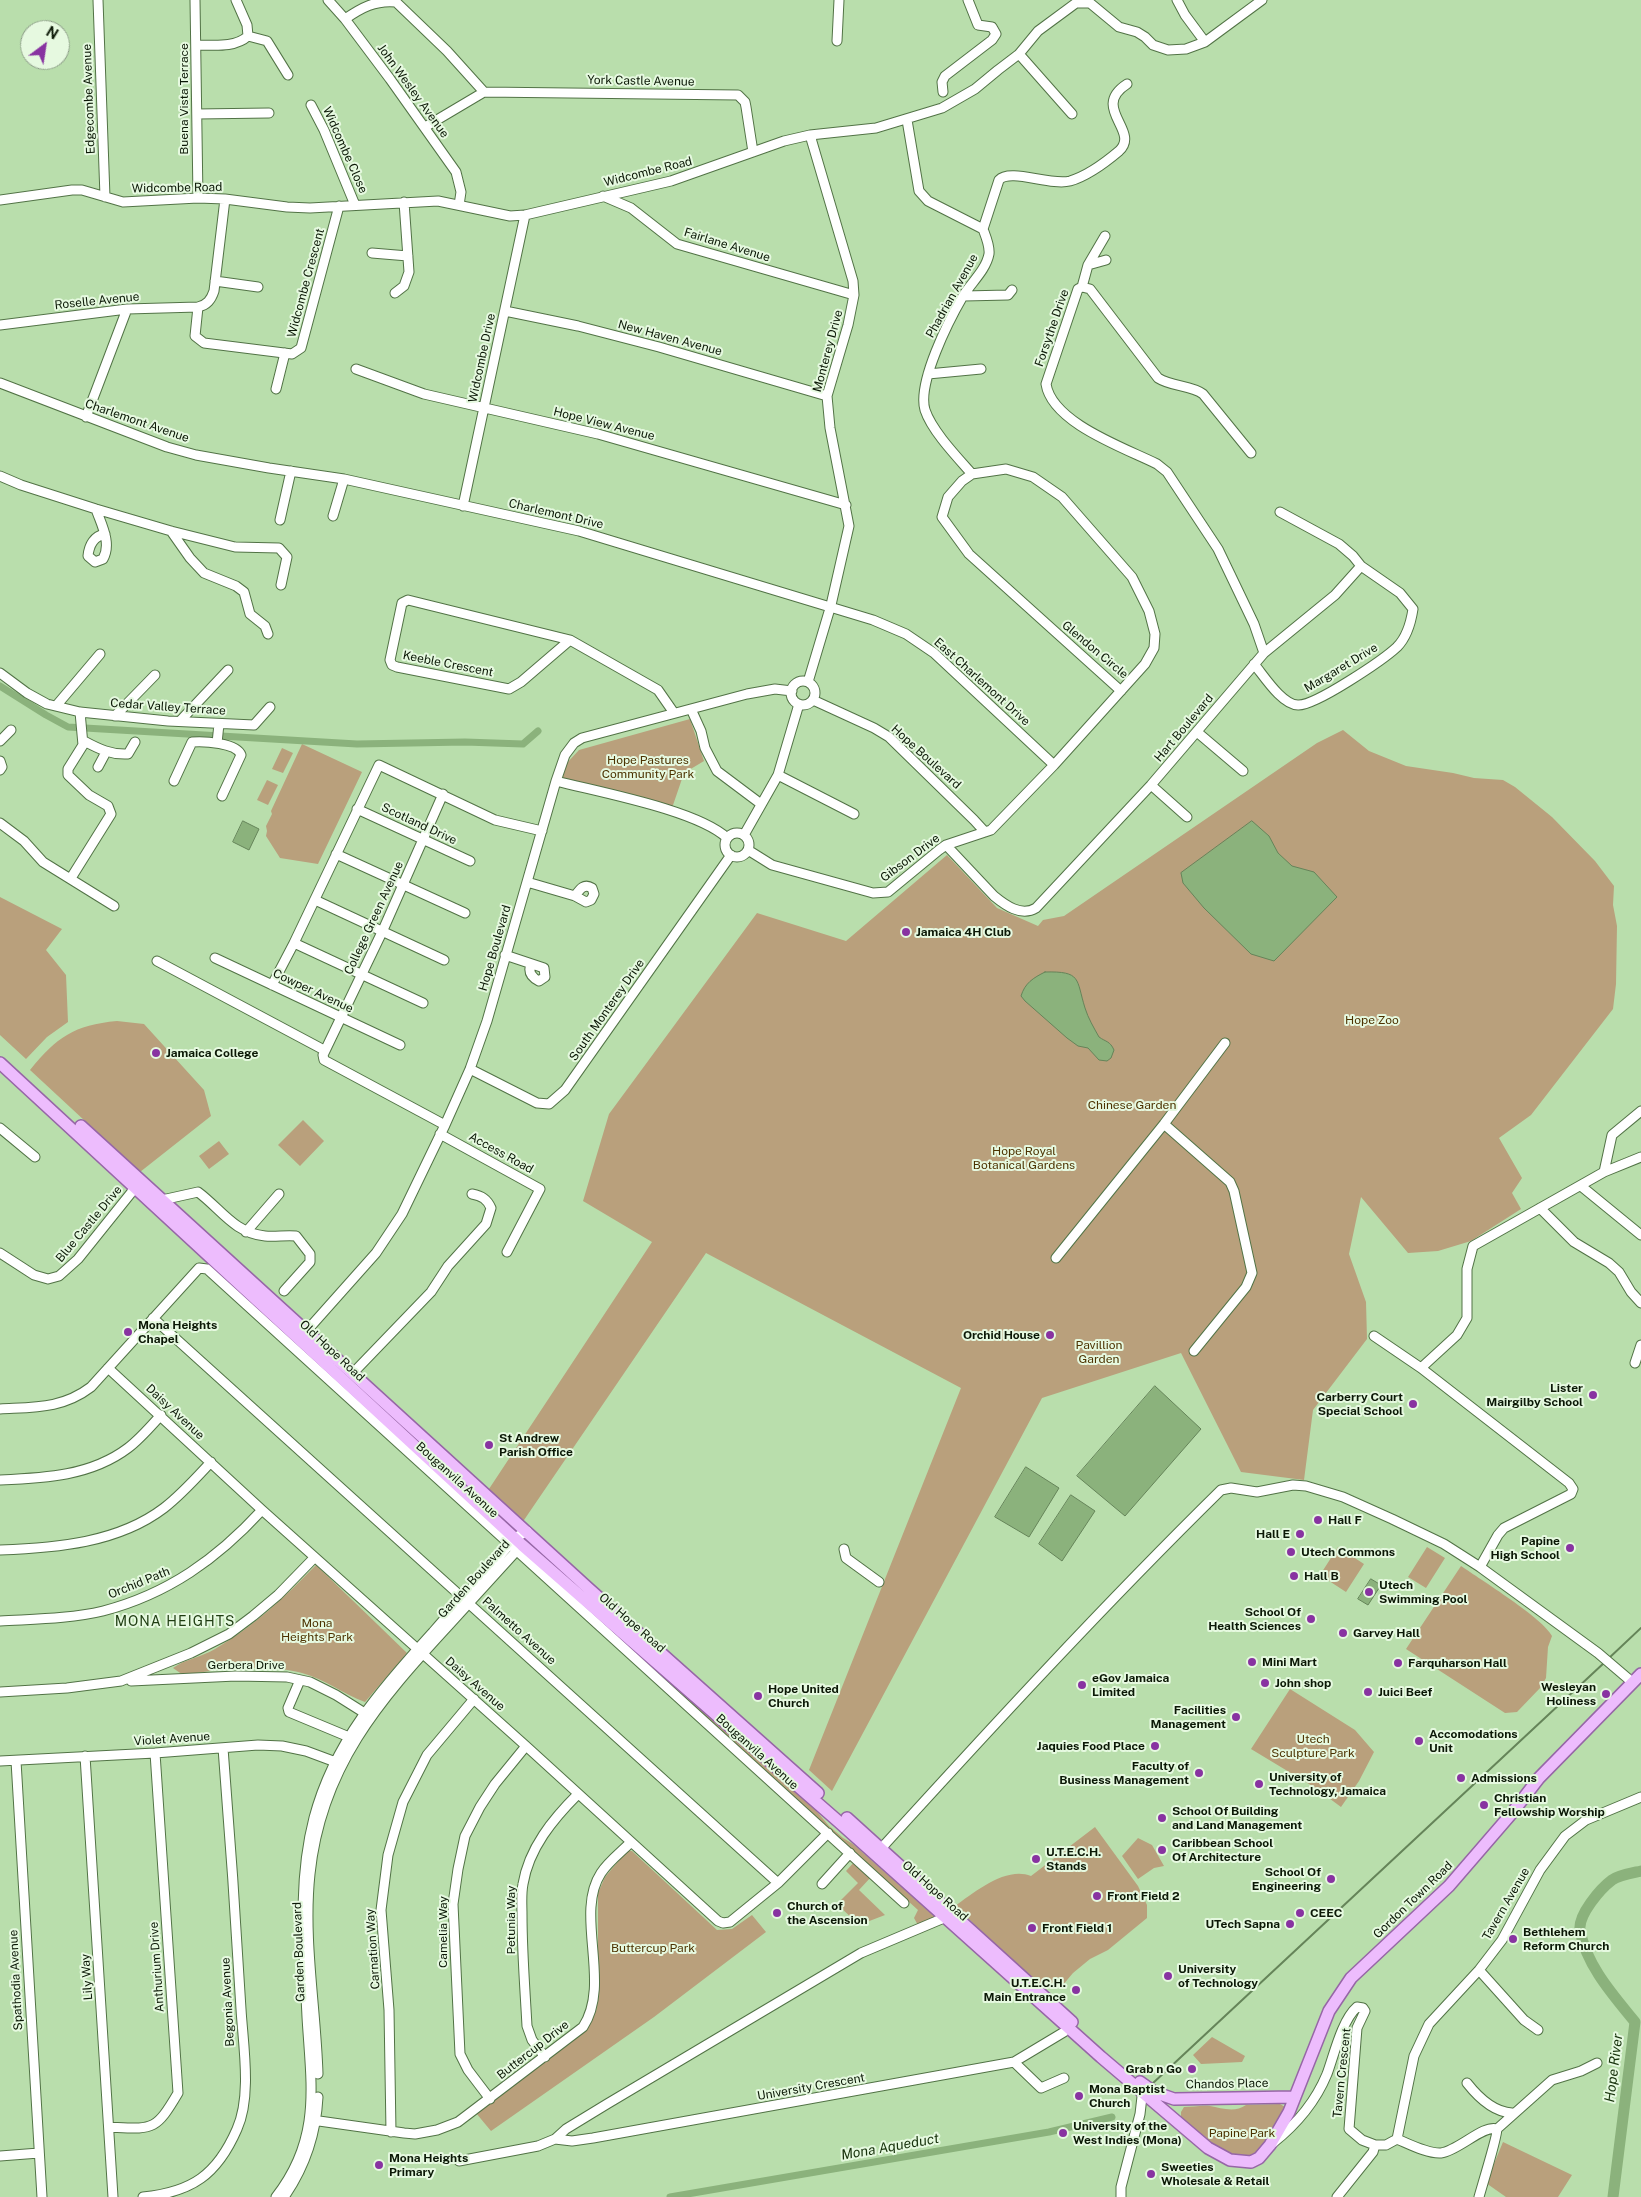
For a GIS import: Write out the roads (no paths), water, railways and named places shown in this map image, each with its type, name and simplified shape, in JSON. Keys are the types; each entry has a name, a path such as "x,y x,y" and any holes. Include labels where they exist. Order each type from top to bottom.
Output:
{"main road":[{"name":"Old Hope Road","path":"0,1053 138,1184 162,1200 303,1335 515,1544 839,1822 878,1852"},
{"name":"Old Hope Road","path":"0,1062 138,1184 303,1335 353,1373 878,1852 1143,2089 1182,2127 1208,2148 1230,2160 1251,2162 1259,2158 1268,2148"},
{"name":"Gordon Town Road","path":"1268,2148 1285,2122 1329,2011 1347,1983 1449,1886 1512,1813 1539,1778 1641,1674"},
{"name":"Old Hope Road","path":"1143,2089 1162,2096"},
{"name":"Chandos Place","path":"1162,2096 1186,2100 1294,2097"},
{"path":"1182,2127 1177,2112 1179,2105 1186,2100"}],"street":[{"name":"Edgecombe Avenue","path":"98,0 105,197"},
{"name":"Buena Vista Terrace","path":"196,0 198,198"},
{"path":"236,0 247,25 248,36"},
{"name":"John Wesley Avenue","path":"328,0 345,18 456,172 461,192 459,205"},
{"path":"345,18 374,1 390,0 396,2 447,51 484,92 425,127"},
{"path":"837,41 839,0"},
{"path":"943,92 942,82 945,76 992,40 996,34 992,27 978,25 968,0"},
{"path":"1177,0 1185,15 1205,42"},
{"name":"Widcombe Road","path":"0,200 82,190 123,202 198,198 224,199 287,207 438,202 510,216 525,215 602,196 671,182 753,152 810,135 858,131 907,120 942,108 975,88 1018,54 1038,31 1076,3 1084,2 1095,6 1104,16 1119,27 1145,37 1160,49 1186,49 1205,42 1262,0"},
{"path":"197,45 231,45 243,41 248,36"},
{"path":"248,36 267,41 288,75"},
{"path":"1018,54 1072,114"},
{"path":"907,120 919,191 928,201 983,229 1000,180 1005,176 1012,175 1052,182 1068,181 1080,178 1092,171 1121,150 1126,142 1125,134 1114,113 1112,103 1116,94 1127,84"},
{"name":"York Castle Avenue","path":"484,92 738,95 746,107 753,152"},
{"name":"Widcombe Close","path":"311,105 324,130 355,204"},
{"path":"196,114 269,113"},
{"name":"Monterey Drive","path":"808,682 831,605 849,526 830,428 827,396 848,325 854,295 853,282 810,135"},
{"name":"Fairlane Avenue","path":"602,196 631,208 677,244 854,295"},
{"path":"198,307 210,301 215,281 224,199"},
{"path":"395,293 401,290 407,282 409,272 404,202"},
{"name":"Widcombe Crescent","path":"198,307 194,332 201,341 292,354 301,348 339,206"},
{"name":"Widcombe Drive","path":"463,506 525,215"},
{"name":"Phadrian Avenue","path":"972,474 941,436 926,412 923,403 928,374 941,341 964,296 985,265 989,255 989,248 983,229"},
{"path":"1082,287 1088,265 1105,236"},
{"path":"372,253 408,256"},
{"path":"1088,265 1106,260"},
{"path":"215,281 258,287"},
{"name":"Forsythe Drive","path":"1251,453 1203,394 1198,390 1167,384 1158,378 1090,289 1082,287 1078,289 1046,384 1047,391 1053,401 1075,424 1157,464 1167,472 1218,549 1254,624 1264,653"},
{"path":"964,296 1008,295 1012,290"},
{"name":"Roselle Avenue","path":"0,325 127,309 198,307"},
{"path":"86,417 127,309"},
{"name":"New Haven Avenue","path":"505,311 578,326 659,347 827,396"},
{"path":"276,388 285,353"},
{"name":"Hope View Avenue","path":"356,369 424,394 598,434 846,505"},
{"path":"928,374 981,369"},
{"name":"Charlemont Avenue","path":"0,383 167,447 196,455 269,468"},
{"name":"Charlemont Drive","path":"269,468 344,479 579,531 831,605"},
{"name":"Glendon Circle","path":"1006,469 1033,477 1062,497 1132,577 1149,611 1155,634 1154,648 1145,664 1121,691 969,554 947,526 942,518 948,497 962,481 972,474 1006,469"},
{"path":"280,520 291,471"},
{"path":"0,476 20,485 171,531 235,546 279,548 287,557 281,585"},
{"path":"333,516 344,479"},
{"path":"96,509 105,534"},
{"name":"Margaret Drive","path":"1254,664 1284,699 1299,706 1334,690 1362,673 1398,646 1411,625 1413,609 1400,593 1361,566 1339,544 1280,512"},
{"path":"171,531 190,558 204,573 236,586 244,592 250,614 265,626 268,634"},
{"name":"Hart Boulevard","path":"946,845 994,896 1021,911 1031,911 1152,785 1264,653 1334,595 1361,566"},
{"name":"Keeble Crescent","path":"570,640 521,682 508,688 397,667 392,665 390,660 402,603 406,600 570,640 658,690 674,713"},
{"name":"East Charlemont Drive","path":"831,605 906,634 934,652 1054,765"},
{"path":"56,706 100,654"},
{"path":"180,722 228,670"},
{"name":"Cedar Valley Terrace","path":"0,673 27,693 47,704 80,712 180,722 254,725 270,707"},
{"path":"115,716 155,675"},
{"path":"797,682 808,682 815,690 813,700 807,704 799,704 792,697 792,691 797,682"},
{"name":"Hope Boulevard","path":"303,1335 376,1253 402,1214 443,1130 470,1069 487,1021 565,755 582,738 747,694 775,689 792,691"},
{"name":"Gibson Drive","path":"748,850 772,865 873,893 888,892 946,845 992,830 1121,691"},
{"name":"Hope Boulevard","path":"813,700 874,728 889,737 985,832"},
{"path":"744,835 778,775 799,704"},
{"path":"691,709 701,731 705,748 718,771 761,804"},
{"path":"80,712 81,731 84,740 106,752 128,754 135,742"},
{"path":"217,743 219,724"},
{"path":"0,741 10,730"},
{"path":"1197,732 1243,771"},
{"path":"70,878 111,814 110,809 89,795 68,775 68,768 84,740"},
{"path":"174,781 192,742 217,743 234,747 239,750 241,755 222,796"},
{"path":"98,767 106,752"},
{"path":"0,761 2,767 0,770"},
{"path":"272,985 379,765 495,820 542,831"},
{"path":"778,775 854,814"},
{"path":"556,781 696,819 720,831 727,838"},
{"path":"1152,785 1187,817"},
{"name":"College Green Avenue","path":"324,1050 342,1018 383,930 443,794"},
{"name":"Scotland Drive","path":"357,809 470,861"},
{"path":"0,823 24,841 43,862 114,906"},
{"path":"737,833 744,835 748,840 748,850 742,856 731,855 726,849 727,838 737,833"},
{"path":"336,854 465,913"},
{"name":"South Monterey Drive","path":"470,1069 537,1103 549,1104 557,1098 565,1090 731,855"},
{"path":"527,882 575,896"},
{"path":"315,900 444,960"},
{"path":"294,943 423,1003"},
{"path":"505,955 532,964"},
{"name":"Cowper Avenue","path":"215,958 400,1045"},
{"path":"157,961 324,1050 324,1060 443,1130"},
{"path":"1056,1258 1164,1124 1225,1043"},
{"path":"1604,1172 1612,1135 1641,1111"},
{"path":"1164,1124 1230,1182 1234,1190 1252,1273 1246,1288 1194,1351"},
{"path":"0,1128 35,1157"},
{"name":"Access Road","path":"443,1130 540,1189 507,1252"},
{"path":"1421,1368 1457,1335 1467,1318 1467,1269 1473,1246 1604,1172 1641,1157"},
{"name":"Blue Castle Drive","path":"0,1253 34,1275 48,1279 59,1276 78,1259 138,1184"},
{"path":"1581,1186 1641,1235"},
{"path":"162,1200 198,1192 234,1226 246,1232 266,1236 296,1236 303,1242 310,1254 310,1262 284,1291"},
{"path":"246,1232 279,1194"},
{"path":"353,1373 431,1292 448,1266 486,1224 491,1208 488,1202 480,1196 472,1194"},
{"path":"1540,1208 1574,1242 1610,1263 1619,1272 1631,1292 1641,1303"},
{"name":"Bouganvila Avenue","path":"153,1318 199,1268 207,1269 515,1544 904,1903"},
{"path":"0,1409 52,1406 72,1399 90,1387 153,1318"},
{"name":"Palmetto Avenue","path":"153,1318 778,1883"},
{"path":"1374,1336 1421,1368 1569,1483 1573,1489 1571,1494 1504,1528 1480,1567"},
{"path":"1635,1363 1641,1345"},
{"name":"Daisy Avenue","path":"108,1368 314,1558 474,1699 714,1919 722,1923 730,1922 778,1883 828,1833"},
{"path":"0,1480 39,1478 96,1467 130,1447 161,1416"},
{"path":"0,1550 86,1542 118,1532 148,1519 164,1508 184,1491 211,1462"},
{"path":"878,1852 945,1781 984,1735 1160,1550 1221,1490 1231,1488 1257,1492 1293,1485 1306,1486 1342,1498 1444,1544 1480,1567 1598,1653 1632,1682"},
{"name":"Orchid Path","path":"0,1621 102,1611 140,1599 182,1579 210,1560 238,1536 262,1510"},
{"name":"Garden Boulevard","path":"284,2197 306,2159 313,2120 303,1934 304,1874 314,1817 349,1737 364,1712 527,1530"},
{"path":"844,1548 846,1558 879,1582"},
{"name":"Gerbera Drive","path":"121,1681 191,1653 228,1634 278,1596 314,1558"},
{"name":"Garden Boulevard","path":"339,1763 370,1716 419,1652"},
{"name":"Gerbera Drive","path":"0,1692 67,1688 121,1681 236,1676 287,1677 310,1682 364,1712"},
{"path":"300,1680 288,1708 289,1712 349,1737"},
{"name":"Carnation Way","path":"391,2132 389,2010 381,1910 388,1856 403,1802 427,1755 474,1699"},
{"name":"Violet Avenue","path":"0,1761 155,1753 258,1745 282,1746 306,1751 339,1763"},
{"name":"Camelia Way","path":"490,2099 468,2070 460,2054 453,1904 465,1836 495,1784 526,1746"},
{"name":"Begonia Avenue","path":"142,2197 185,2189 199,2181 225,2154 238,2128 243,2110 245,2080 238,1951 223,1748"},
{"name":"Anthurium Drive","path":"109,2127 147,2128 164,2117 178,2093 155,1753"},
{"name":"Lily Way","path":"85,1756 113,2197"},
{"name":"Spathodia Avenue","path":"16,1761 42,2197"},
{"name":"Petunia Way","path":"545,2057 532,2040 527,2026 522,1885 529,1861 540,1840 578,1794"},
{"name":"Tavern Avenue","path":"1397,2139 1414,2056 1429,2024 1480,1970 1502,1940 1540,1870 1565,1836 1586,1820 1641,1798"},
{"name":"Buttercup Drive","path":"313,2120 414,2134 437,2130 458,2122 583,2027 591,2015 595,1999 592,1916 594,1886 601,1873 630,1843"},
{"path":"822,1884 850,1853"},
{"name":"University Crescent","path":"459,2161 538,2146 555,2139 600,2108 852,1958 949,1916"},
{"path":"1480,1970 1524,2020 1538,2030"},
{"name":"Tavern Crescent","path":"1268,2148 1306,2113 1326,2076 1348,2018 1354,2008 1360,2006 1365,2011 1357,2028 1349,2129 1362,2140 1375,2144"},
{"name":"University Crescent","path":"555,2139 572,2141 593,2138 1014,2062 1064,2032"},
{"path":"1014,2062 1041,2088 1064,2078"},
{"path":"1337,2197 1373,2152 1375,2144 1386,2145 1397,2139 1419,2148 1440,2153 1456,2148 1487,2130 1494,2127 1497,2128 1552,2080 1581,2071 1597,2063"},
{"path":"1467,2083 1477,2096 1503,2113 1512,2113"},
{"path":"1121,2197 1121,2187 1140,2114 1143,2089"},
{"name":"Garden Boulevard","path":"276,2197 295,2166 313,2120"},
{"path":"1479,2197 1490,2152 1498,2132 1497,2128"},
{"path":"0,2156 39,2153"}],"waterway":[{"path":"0,686 68,727 357,744 465,742 523,744 538,731"},
{"path":"1608,1659 1641,1628"},
{"path":"1152,2084 1605,1662"},
{"name":"Hope River","path":"1613,2197 1635,2022 1594,1967 1583,1943 1580,1924 1586,1910 1607,1884 1618,1877 1641,1871"},
{"name":"Mona Aqueduct","path":"670,2197 1049,2132 1112,2117"}],"place":[{"name":"Jamaica 4H Club","path":"906,932"},
{"name":"Jamaica College","path":"156,1053"},
{"name":"Mona Heights Chapel","path":"128,1332"},
{"name":"Orchid House","path":"1050,1335"},
{"name":"Lister Mairgilby School","path":"1593,1395"},
{"name":"Carberry Court Special School","path":"1413,1404"},
{"name":"St Andrew Parish Office","path":"489,1445"},
{"name":"Hall F","path":"1318,1520"},
{"name":"Hall E","path":"1300,1534"},
{"name":"Papine High School","path":"1570,1548"},
{"name":"Utech Commons","path":"1291,1552"},
{"name":"Hall B","path":"1294,1576"},
{"name":"Utech Swimming Pool","path":"1369,1592"},
{"name":"School Of Health Sciences","path":"1311,1619"},
{"name":"Garvey Hall","path":"1343,1633"},
{"name":"Mini Mart","path":"1252,1662"},
{"name":"Farquharson Hall","path":"1398,1663"},
{"name":"John shop","path":"1265,1683"},
{"name":"eGov Jamaica Limited","path":"1082,1685"},
{"name":"Juici Beef","path":"1368,1692"},
{"name":"Wesleyan Holiness","path":"1606,1694"},
{"name":"Hope United Church","path":"758,1696"},
{"name":"Facilities Management","path":"1236,1717"},
{"name":"Accomodations Unit","path":"1419,1741"},
{"name":"Jaquies Food Place","path":"1155,1746"},
{"name":"Faculty of Business Management","path":"1199,1773"},
{"name":"Admissions","path":"1461,1778"},
{"name":"University of Technology, Jamaica","path":"1259,1784"},
{"name":"Christian Fellowship Worship","path":"1484,1805"},
{"name":"School Of Building and Land Management","path":"1162,1818"},
{"name":"Caribbean School Of Architecture","path":"1162,1850"},
{"name":"U.T.E.C.H. Stands","path":"1036,1859"},
{"name":"School Of Engineering","path":"1331,1879"},
{"name":"Front Field 2","path":"1097,1896"},
{"name":"Church of the Ascension","path":"777,1913"},
{"name":"CEEC","path":"1300,1913"},
{"name":"UTech Sapna","path":"1290,1924"},
{"name":"Front Field 1","path":"1032,1928"},
{"name":"Bethlehem Reform Church","path":"1513,1939"},
{"name":"University of Technology","path":"1168,1976"},
{"name":"U.T.E.C.H. Main Entrance","path":"1076,1990"},
{"name":"Grab n Go","path":"1192,2069"},
{"name":"Mona Baptist Church","path":"1079,2096"},
{"name":"University of the West Indies (Mona)","path":"1063,2133"},
{"name":"Mona Heights Primary","path":"379,2165"},
{"name":"Sweeties Wholesale & Retail","path":"1151,2174"}],"district":[{"name":"MONA HEIGHTS","path":"175,1622"}],"park label":[{"name":"Hope Pastures Community Park","path":"648,767"},
{"name":"Hope Zoo","path":"1372,1020"},
{"name":"Chinese Garden","path":"1132,1105"},
{"name":"Hope Royal Botanical Gardens","path":"1024,1158"},
{"name":"Pavillion Garden","path":"1099,1352"},
{"name":"Mona Heights Park","path":"317,1630"},
{"name":"Utech Sculpture Park","path":"1313,1746"},
{"name":"Buttercup Park","path":"653,1948"},
{"name":"Papine Park","path":"1242,2133"}]}
